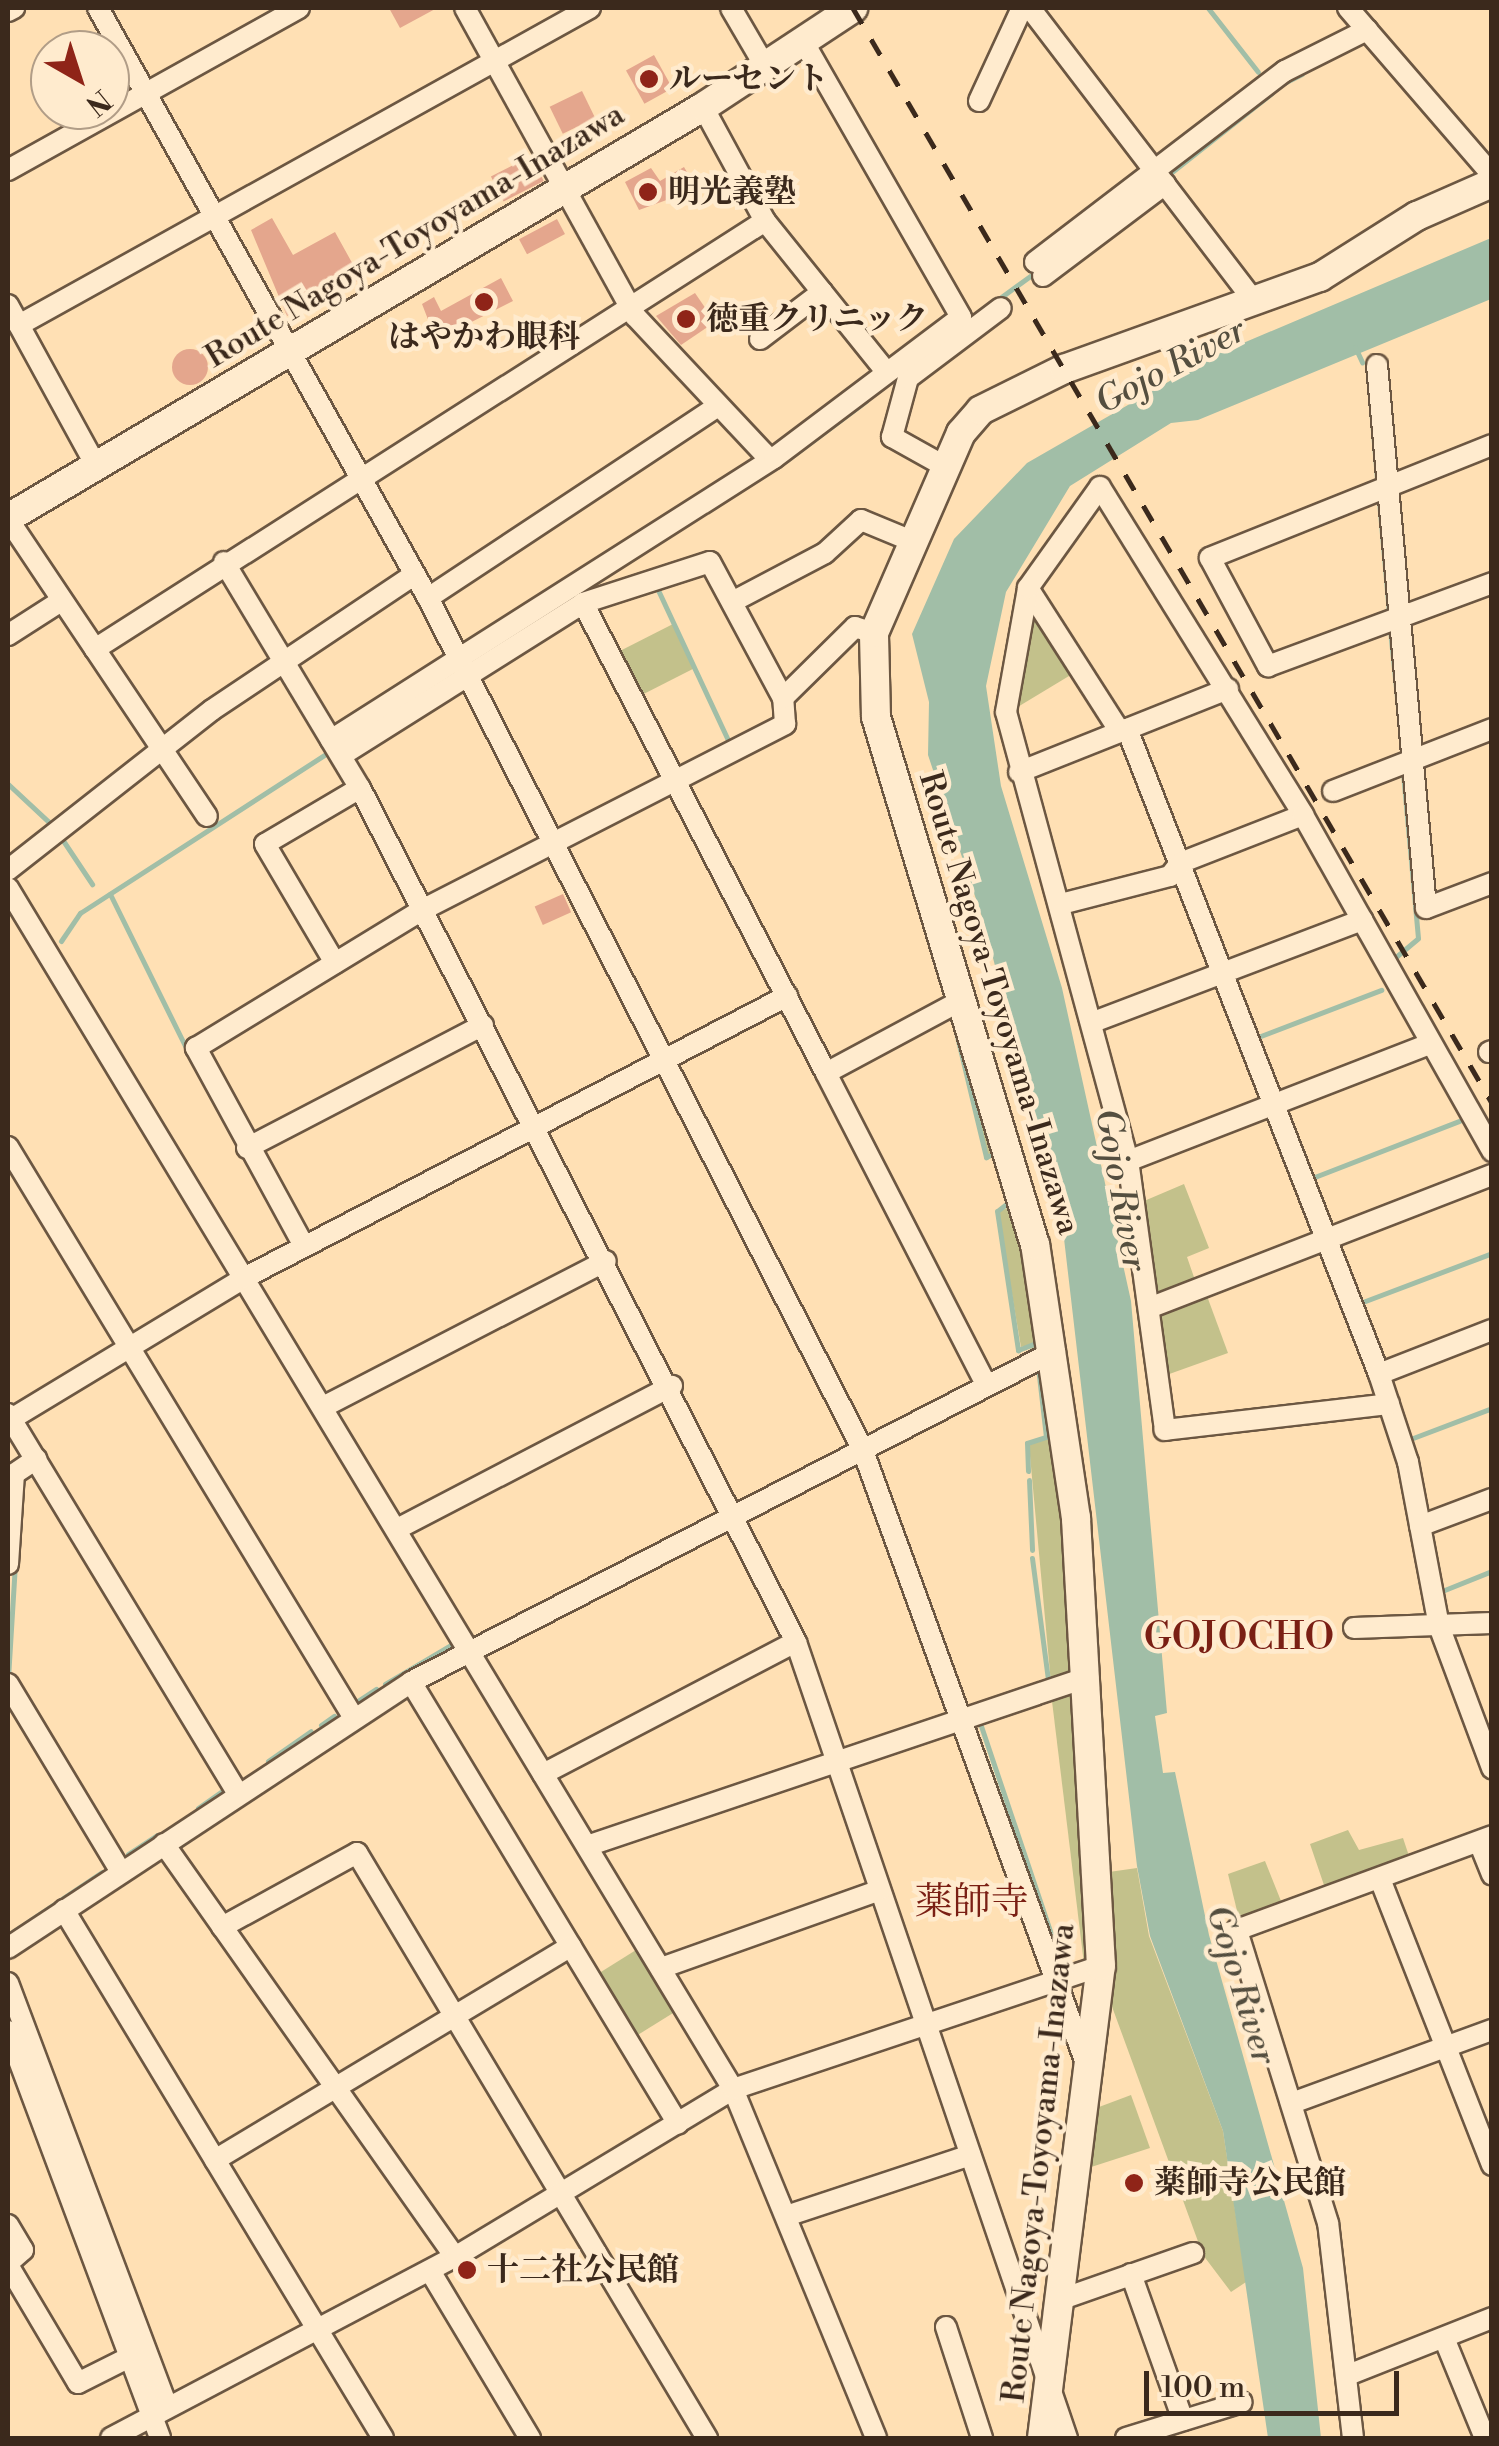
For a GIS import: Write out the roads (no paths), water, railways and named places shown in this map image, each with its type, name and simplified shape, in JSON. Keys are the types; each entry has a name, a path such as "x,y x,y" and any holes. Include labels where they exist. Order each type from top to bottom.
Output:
{"main road":[{"name":"Route Nagoya-Toyoyama-Inazawa","path":"8,518 703,107 853,8"},
{"name":"Route Nagoya-Toyoyama-Inazawa","path":"1042,2438 1101,1966 1088,1677 1055,1352 1021,1184 876,717 874,633 961,433 1003,394 1320,277 1417,216 1492,183"}],"street":[{"path":"8,11 14,8"},
{"path":"98,8 428,598 548,845 862,1448 967,1718 1088,2069"},
{"path":"8,170 299,8"},
{"path":"465,8 629,306 770,460"},
{"path":"19,325 590,8"},
{"path":"731,8 766,68"},
{"path":"978,100 1022,8"},
{"path":"1030,8 1254,301"},
{"path":"1348,8 1492,175"},
{"path":"1039,269 1160,178 1285,72 1367,30"},
{"path":"336,748 461,670 770,460 961,309 804,43"},
{"path":"703,107 765,221 884,370"},
{"path":"94,648 358,472 765,221"},
{"path":"760,339 822,292"},
{"path":"8,305 96,466"},
{"path":"946,467 892,437 908,378 1001,308"},
{"path":"1377,365 1426,908 1492,882"},
{"path":"428,598 718,406"},
{"path":"1492,445 1210,558 1268,666 1492,583"},
{"path":"1388,1404 1165,1430 1128,1161 1096,1020 1019,772 1005,688 1028,588 1100,487 1303,815 1492,1151"},
{"path":"8,518 208,816"},
{"path":"732,602 826,554 861,520 914,542"},
{"path":"224,562 278,663 360,788 738,1513 796,1642 1067,2438"},
{"path":"304,1246 247,1148 196,1048 424,909 784,724 783,698 710,562 583,603 461,670"},
{"path":"8,870 278,663 414,575"},
{"path":"1028,588 1124,730 1180,863 1380,1374 1420,1526 1439,1626 1492,1768"},
{"path":"8,635 61,601"},
{"path":"583,603 986,1384"},
{"path":"783,698 855,626 874,633"},
{"path":"1019,772 1228,689"},
{"path":"1333,791 1492,729"},
{"path":"335,962 265,844 360,788"},
{"path":"1061,904 1170,876 1180,863 1303,815"},
{"path":"8,888 733,2090 876,2438"},
{"path":"1096,1020 1362,920"},
{"path":"238,1794 8,1418 244,1278 786,996"},
{"path":"826,1073 964,998"},
{"path":"247,1148 483,1025"},
{"path":"1128,1161 1430,1044"},
{"path":"8,1146 354,1718"},
{"path":"1149,1308 1492,1176"},
{"path":"324,1408 606,1261"},
{"path":"1380,1374 1492,1330"},
{"path":"8,1948 411,1682 1055,1352"},
{"path":"397,1529 672,1386"},
{"path":"8,1564 14,1474 36,1459"},
{"path":"1420,1526 1492,1500"},
{"path":"1354,1628 1492,1623"},
{"path":"543,1774 796,1642"},
{"path":"588,1846 1088,1677"},
{"path":"411,1682 678,2124"},
{"path":"12,1691 121,1872"},
{"path":"1352,2438 1348,2375 1328,2223 1237,1930 1485,1839 1492,1875"},
{"path":"164,1844 340,2085 454,2257"},
{"path":"222,1927 357,1853 707,2438"},
{"path":"1380,1879 1492,2164"},
{"path":"661,1968 880,1890"},
{"path":"64,1910 382,2438"},
{"path":"216,2160 571,1946"},
{"path":"111,2438 454,2257 733,2090 1057,1977 1101,1966"},
{"path":"8,1982 158,2410 160,2438"},
{"path":"8,2030 128,2358 158,2410"},
{"path":"1292,2103 1492,2030"},
{"path":"786,2216 970,2155"},
{"path":"8,2225 22,2250 8,2264 78,2383 128,2358"},
{"path":"1062,2300 1193,2253"},
{"path":"430,2270 530,2438"},
{"path":"1131,2274 1183,2420"},
{"path":"1348,2375 1492,2318"},
{"path":"946,2327 982,2438"},
{"path":"1444,2338 1484,2438"},
{"path":"1126,2438 1242,2402"}],"waterway":[{"path":"1208,8 1258,72"},
{"path":"1284,83 1302,74"},
{"path":"1168,175 1272,93"},
{"path":"993,303 1037,271"},
{"path":"1355,347 1362,362"},
{"path":"1369,384 1377,480"},
{"path":"787,460 866,401"},
{"path":"1379,501 1389,614"},
{"path":"658,590 729,742"},
{"path":"1390,630 1398,707"},
{"path":"61,941 80,913 330,751"},
{"path":"1391,961 1418,938 1403,773"},
{"path":"8,784 52,825"},
{"path":"60,836 92,884"},
{"path":"110,894 185,1046"},
{"path":"1258,1037 1381,990"},
{"path":"956,1032 986,1157 997,1152"},
{"path":"1312,1178 1459,1121"},
{"path":"1010,1201 997,1211 1018,1350 1036,1343"},
{"path":"1360,1303 1492,1253"},
{"path":"1028,1471 1027,1443 1046,1437 1038,1367"},
{"path":"1413,1438 1492,1408"},
{"path":"1029,1480 1032,1550"},
{"path":"1032,1558 1048,1679"},
{"path":"8,1678 15,1564"},
{"path":"1442,1591 1492,1571"},
{"path":"385,1684 456,1642"},
{"path":"356,1702 376,1689"},
{"path":"321,1725 334,1716"},
{"path":"979,1720 1061,1964"},
{"path":"268,1761 311,1731"},
{"path":"198,1808 224,1790"},
{"path":"128,1854 157,1835"},
{"path":"8,1935 102,1872"},
{"path":"8,2011 12,2024"}],"railway":[{"path":"853,8 1492,1103"}],"place":[{"name":"ルーセント","path":"649,79"},
{"name":"明光義塾","path":"648,192"},
{"name":"はやかわ眼科","path":"484,302"},
{"name":"徳重クリニック","path":"686,319"},
{"name":"薬師寺公民館","path":"1134,2183"},
{"name":"十二社公民館","path":"467,2270"}],"district":[{"name":"GOJOCHO","path":"1239,1638"},
{"name":"薬師寺","path":"972,1903"}],"water label":[{"name":"Gojo River","path":"1171,367"},
{"name":"Gojo River","path":"1120,1190"},
{"name":"Gojo River","path":"1240,1985"}]}
